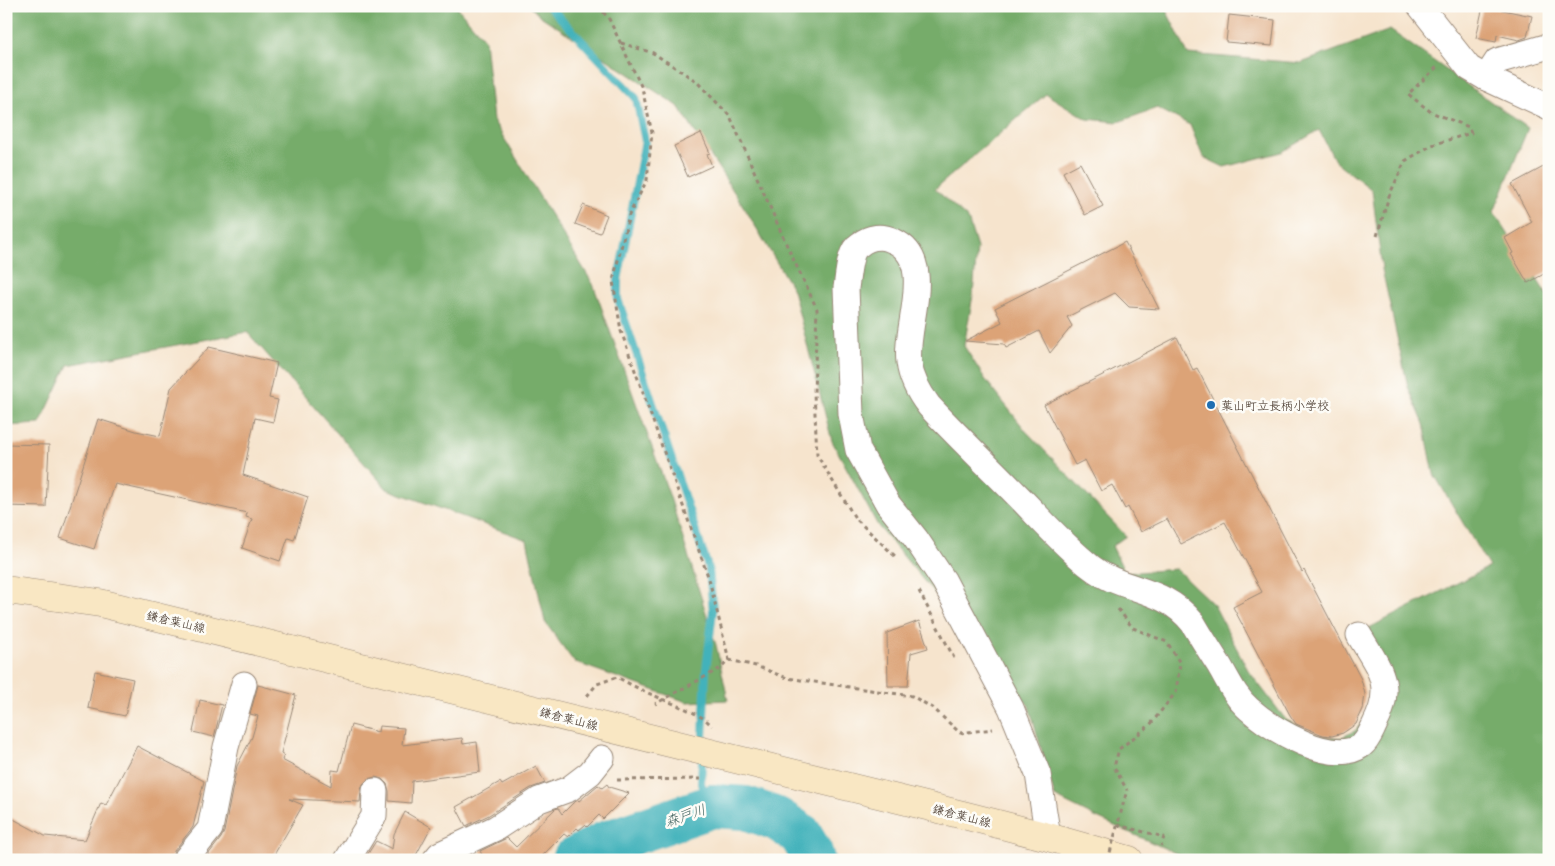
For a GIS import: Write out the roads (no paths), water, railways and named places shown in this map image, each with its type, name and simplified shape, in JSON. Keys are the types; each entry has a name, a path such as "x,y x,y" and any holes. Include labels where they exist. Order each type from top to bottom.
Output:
{"main road":[{"name":"鎌倉葉山線","path":"6,590 100,604 172,620 719,754 1048,837 1129,860"}],"street":[{"path":"1420,6 1469,68 1486,78 1549,107"},
{"path":"1486,78 1497,61 1549,46"},
{"path":"1048,837 1038,774 1011,708 944,581 916,539 888,504 858,450 851,414 846,297 849,267 855,247 865,240 879,236 898,242 910,254 914,263 916,283 908,360 914,383 920,395 940,418 1016,493 1061,541 1091,567 1111,579 1160,597 1174,604 1185,613 1193,623 1234,692 1246,707 1279,730 1321,750 1340,751 1356,748 1363,744 1378,718 1384,704 1385,694 1377,666 1359,635"},
{"path":"185,860 210,829 226,747 244,684"},
{"path":"435,860 440,854 496,828 539,800 569,789 596,765"},
{"path":"347,860 374,816 375,791"}],"waterway":[{"path":"549,6 636,98 645,141 618,280 618,299 709,570 713,611 706,670 701,784 713,806"},
{"name":"森戸川","path":"573,860 605,843 713,806 746,808 777,819 800,834 813,860"}],"place":[{"name":"葉山町立長柄小学校","path":"1211,405"}]}
